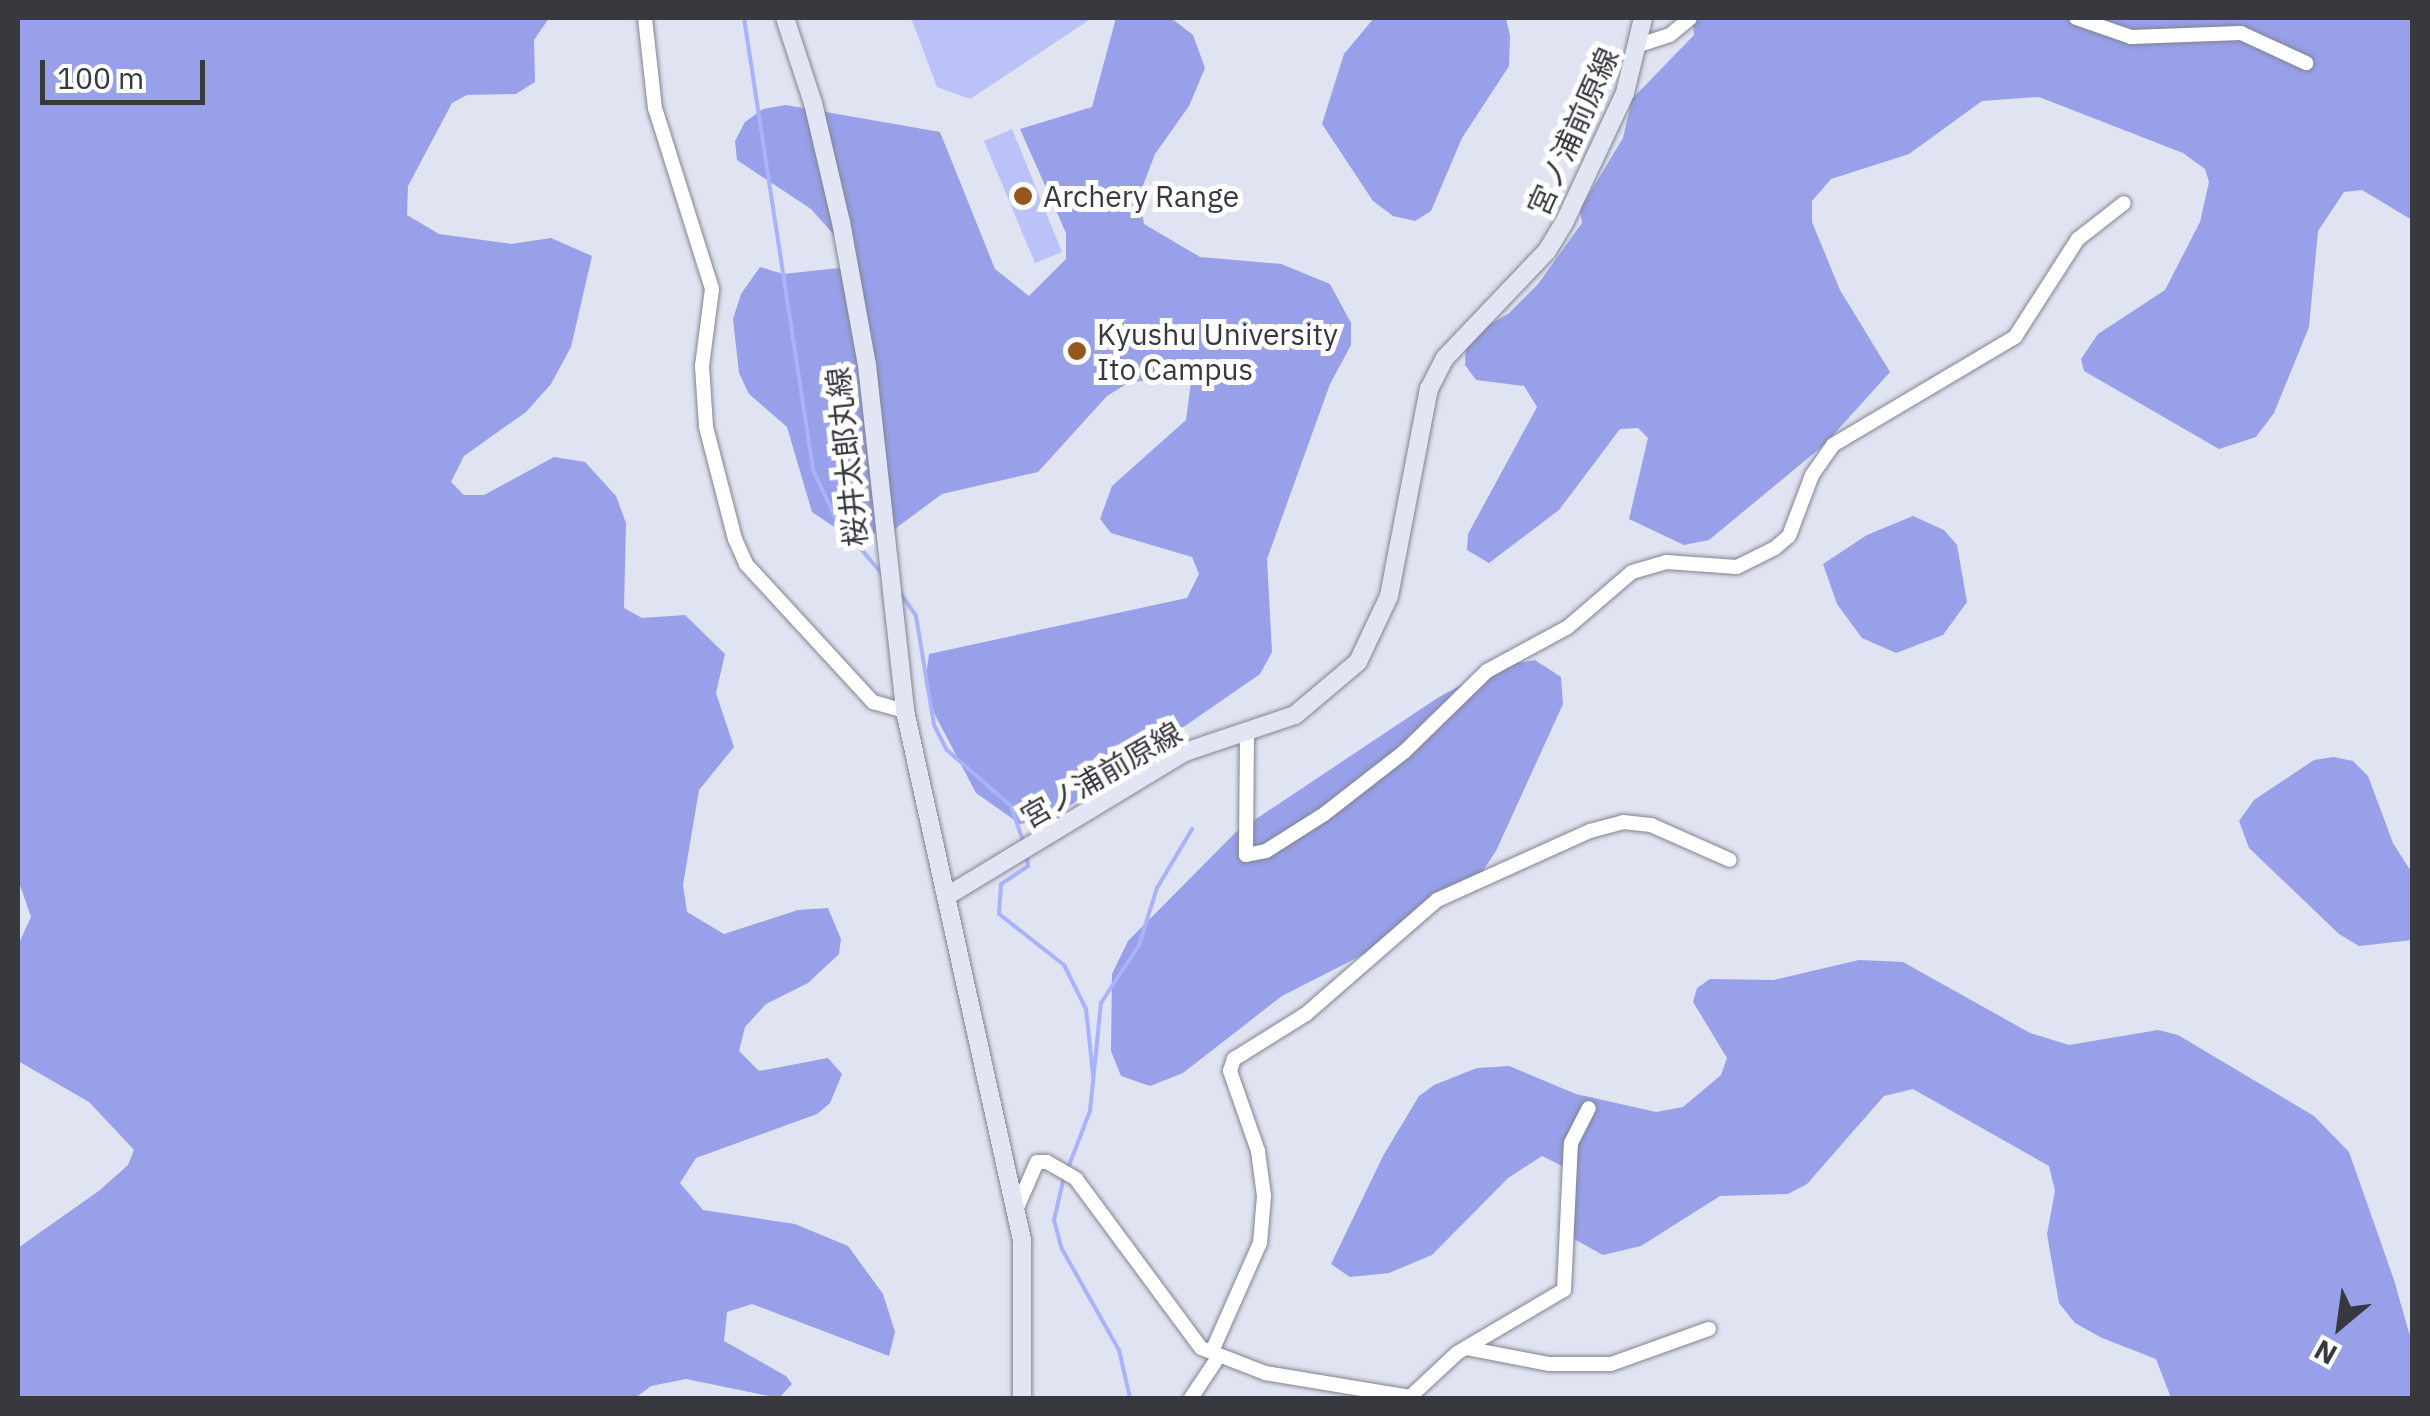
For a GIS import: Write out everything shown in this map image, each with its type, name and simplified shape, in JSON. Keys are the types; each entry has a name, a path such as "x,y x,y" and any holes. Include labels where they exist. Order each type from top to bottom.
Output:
{"main road":[{"name":"桜井太郎丸線","path":"785,18 814,103 858,308 905,712 947,896"},
{"name":"宮ノ浦前原線","path":"947,896 1186,752 1248,734 1329,692 1358,662 1378,628 1429,389 1470,329 1547,250 1642,44 1644,18"},
{"path":"947,896 1022,1240 1022,1398"}],"street":[{"path":"645,18 655,108 712,289 702,366 706,427 735,540 746,564 873,702 905,712"},
{"path":"1642,44 1670,35 1690,18"},
{"path":"2076,18 2131,36 2242,33 2306,63"},
{"path":"1248,734 1246,854 1266,851 1323,815 1404,752 1486,671 1568,627 1632,572 1666,562 1737,567 1776,548 1795,525 1812,475 1832,446 2015,337 2078,239 2124,203"},
{"path":"1191,1398 1216,1352 1260,1243 1264,1196 1258,1150 1230,1071 1234,1060 1306,1014 1437,900 1590,831 1636,822 1730,860"},
{"path":"1016,1210 1037,1162 1062,1170 1076,1179 1201,1348 1265,1374 1321,1378 1395,1398 1417,1394 1466,1348 1564,1290 1571,1143 1589,1108"},
{"path":"1466,1348 1549,1364 1611,1364 1710,1330"}],"shaded area":[{"path":"18,18 549,18 534,40 535,82 516,94 467,95 452,103 408,186 407,215 439,234 511,244 551,238 592,256 571,347 551,384 526,412 464,456 451,482 464,495 484,495 554,457 585,462 616,496 626,523 624,608 642,618 685,615 725,654 716,693 734,747 699,790 683,885 687,912 724,934 798,910 828,908 841,939 839,954 808,983 766,1004 745,1027 739,1051 759,1071 828,1058 842,1074 830,1103 817,1114 696,1158 680,1183 703,1210 795,1224 848,1246 883,1294 895,1332 889,1356 752,1304 727,1312 724,1341 786,1376 792,1384 779,1398 686,1379 651,1386 635,1398 18,1398 18,1248 100,1190 128,1165 134,1150 89,1102 18,1061 18,945 31,917 18,879"},
{"path":"911,18 1092,18 970,99 937,87"},
{"path":"1116,18 1171,18 1193,35 1205,68 1189,106 1155,154 1139,196 1144,224 1200,257 1281,264 1330,284 1351,323 1351,345 1330,384 1267,559 1272,652 1260,674 1052,818 1020,824 976,793 935,715 925,684 929,654 1187,598 1199,574 1192,557 1111,533 1100,519 1112,486 1186,420 1191,382 1179,375 1128,383 1107,396 1038,472 942,494 892,531 849,537 812,512 787,427 749,394 739,373 733,319 741,294 760,267 783,274 839,268 851,254 811,209 737,160 735,141 745,122 763,109 786,105 940,132 995,269 1029,296 1066,259 1066,233 1020,129 1092,107"},
{"path":"1374,18 1506,18 1510,36 1509,66 1462,138 1431,211 1415,221 1393,216 1373,201 1322,124 1344,54"},
{"path":"1675,18 2412,18 2412,220 2362,190 2344,192 2318,231 2309,327 2274,413 2256,437 2219,449 2084,371 2081,359 2098,334 2165,290 2200,222 2209,182 2205,169 2183,153 2039,97 1982,101 1909,154 1831,179 1812,201 1812,222 1840,290 1890,372 1825,444 1709,540 1684,545 1629,519 1648,438 1638,428 1620,429 1559,510 1489,563 1467,550 1468,534 1537,407 1524,386 1476,380 1465,365 1466,345 1470,335 1508,314 1538,284 1582,223 1580,209 1623,138 1632,99 1694,35 1693,24"},
{"name":"Archery Range","path":"1012,129 1062,252 1035,263 984,141"},
{"path":"1913,516 1944,530 1957,545 1967,602 1943,635 1896,653 1862,638 1837,604 1823,564 1867,535"},
{"path":"1535,660 1561,677 1563,704 1496,851 1476,881 1368,952 1282,996 1183,1073 1150,1086 1121,1076 1111,1051 1112,974 1128,941 1235,833 1439,697 1495,667"},
{"path":"2334,757 2353,761 2368,776 2393,843 2412,873 2412,940 2359,946 2339,934 2249,848 2239,821 2254,800 2314,760"},
{"path":"1859,960 1903,962 2030,1033 2069,1045 2158,1030 2178,1035 2314,1116 2349,1152 2394,1280 2412,1343 2412,1398 2171,1398 2156,1359 2075,1323 2059,1303 2047,1234 2055,1191 2049,1166 1913,1089 1884,1096 1807,1184 1788,1194 1720,1196 1641,1246 1603,1255 1574,1239 1565,1211 1566,1168 1542,1156 1508,1178 1432,1255 1389,1273 1350,1277 1331,1264 1383,1156 1419,1096 1434,1085 1477,1068 1509,1066 1576,1094 1656,1112 1683,1107 1721,1075 1727,1058 1693,1002 1697,988 1710,979 1774,980"}],"waterway":[{"path":"744,18 813,470 837,521 884,576"},
{"path":"898,590 916,616 934,725 947,750 1011,806 1024,844"},
{"path":"1068,1168 1090,1111 1101,1003 1139,945 1157,888 1192,829"},
{"path":"1026,853 1028,866 1001,884 999,914 1064,965 1086,1009 1093,1075"},
{"path":"1064,1177 1054,1220 1062,1249 1119,1350 1130,1398"}],"place":[{"name":"Archery Range","path":"1023,196"},
{"name":"Kyushu University Ito Campus","path":"1077,351"}]}
